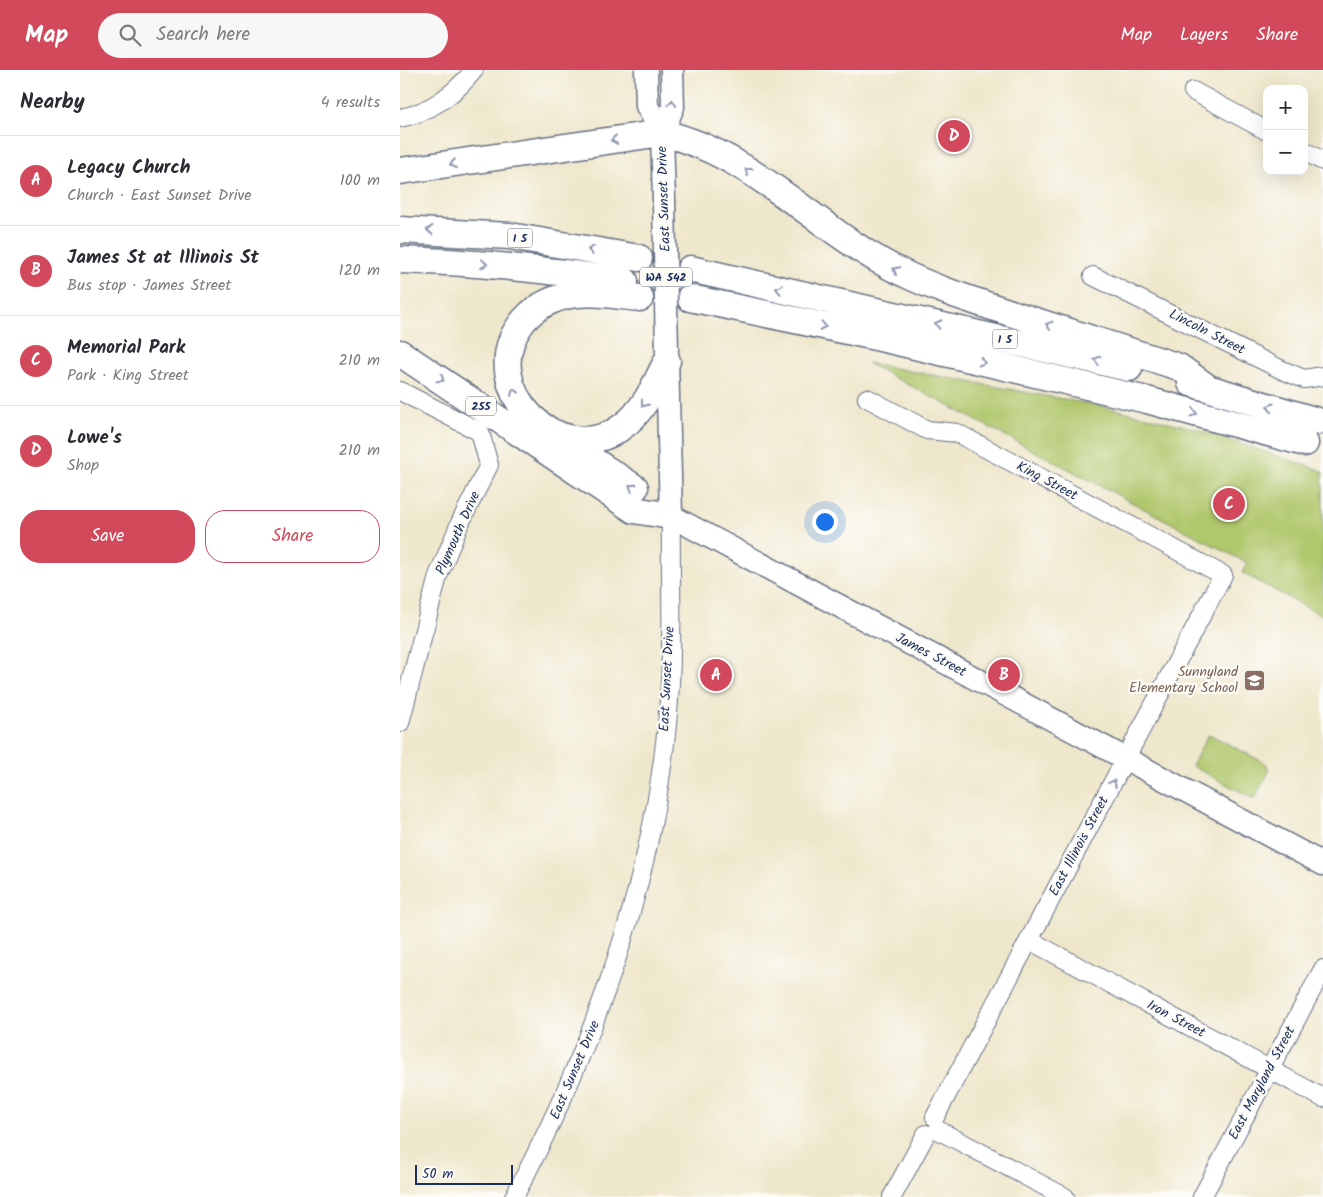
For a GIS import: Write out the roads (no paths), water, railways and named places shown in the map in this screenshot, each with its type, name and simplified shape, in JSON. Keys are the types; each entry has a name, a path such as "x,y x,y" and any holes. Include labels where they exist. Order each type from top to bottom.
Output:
{"highway":[{"path":"400,171 662,133 689,139 730,159 862,250 902,273 957,296 1179,367 1207,387"},
{"name":"I 5","path":"400,230 510,236 639,258"},
{"name":"I 5","path":"400,260 466,262 543,269 640,291 566,296 542,304 526,318 511,337 506,360 509,379 517,400 547,431"},
{"name":"I 5","path":"690,269 1068,353 1207,387 1316,434"},
{"name":"I 5","path":"690,298 876,337 1147,400 1316,434"},
{"name":"255","path":"400,353 634,510 671,516"},
{"path":"547,431 584,439 610,434 622,427 642,407 667,357"},
{"path":"547,431 644,495 671,516"}],"main road":[{"name":"East Sunset Drive","path":"646,70 647,106 662,133"},
{"name":"East Sunset Drive","path":"671,516 662,133 673,107 672,70"},
{"name":"James Street","path":"671,516 1323,864"}],"street":[{"path":"400,118 420,112 436,104 451,94 474,70"},
{"path":"1193,91 1265,130"},
{"path":"1308,153 1323,161"},
{"name":"Lincoln Street","path":"1094,276 1282,370 1304,379 1323,376"},
{"name":"Plymouth Drive","path":"400,391 480,432 489,465 460,523 438,576 400,723"},
{"name":"King Street","path":"867,398 928,430 957,433 1223,575"},
{"name":"East Sunset Drive","path":"514,1197 558,1111 602,1005 634,903 646,854 664,748 670,683 671,516"},
{"name":"East Illinois Street","path":"892,1197 933,1127 1029,940 1223,575"},
{"name":"Iron Street","path":"1029,940 1323,1098"},
{"name":"East Maryland Street","path":"1202,1197 1323,969"},
{"path":"933,1127 1064,1197"}],"tunnel":[{"path":"640,284 690,298"}],"place":[{"name":"Lowe's","path":"954,136"},
{"name":"Memorial Park","path":"1229,504"},
{"name":"Legacy Church","path":"716,675"},
{"name":"James St at Illinois St","path":"1004,675"},
{"name":"Sunnyland Elementary School","path":"1254,680"}]}
